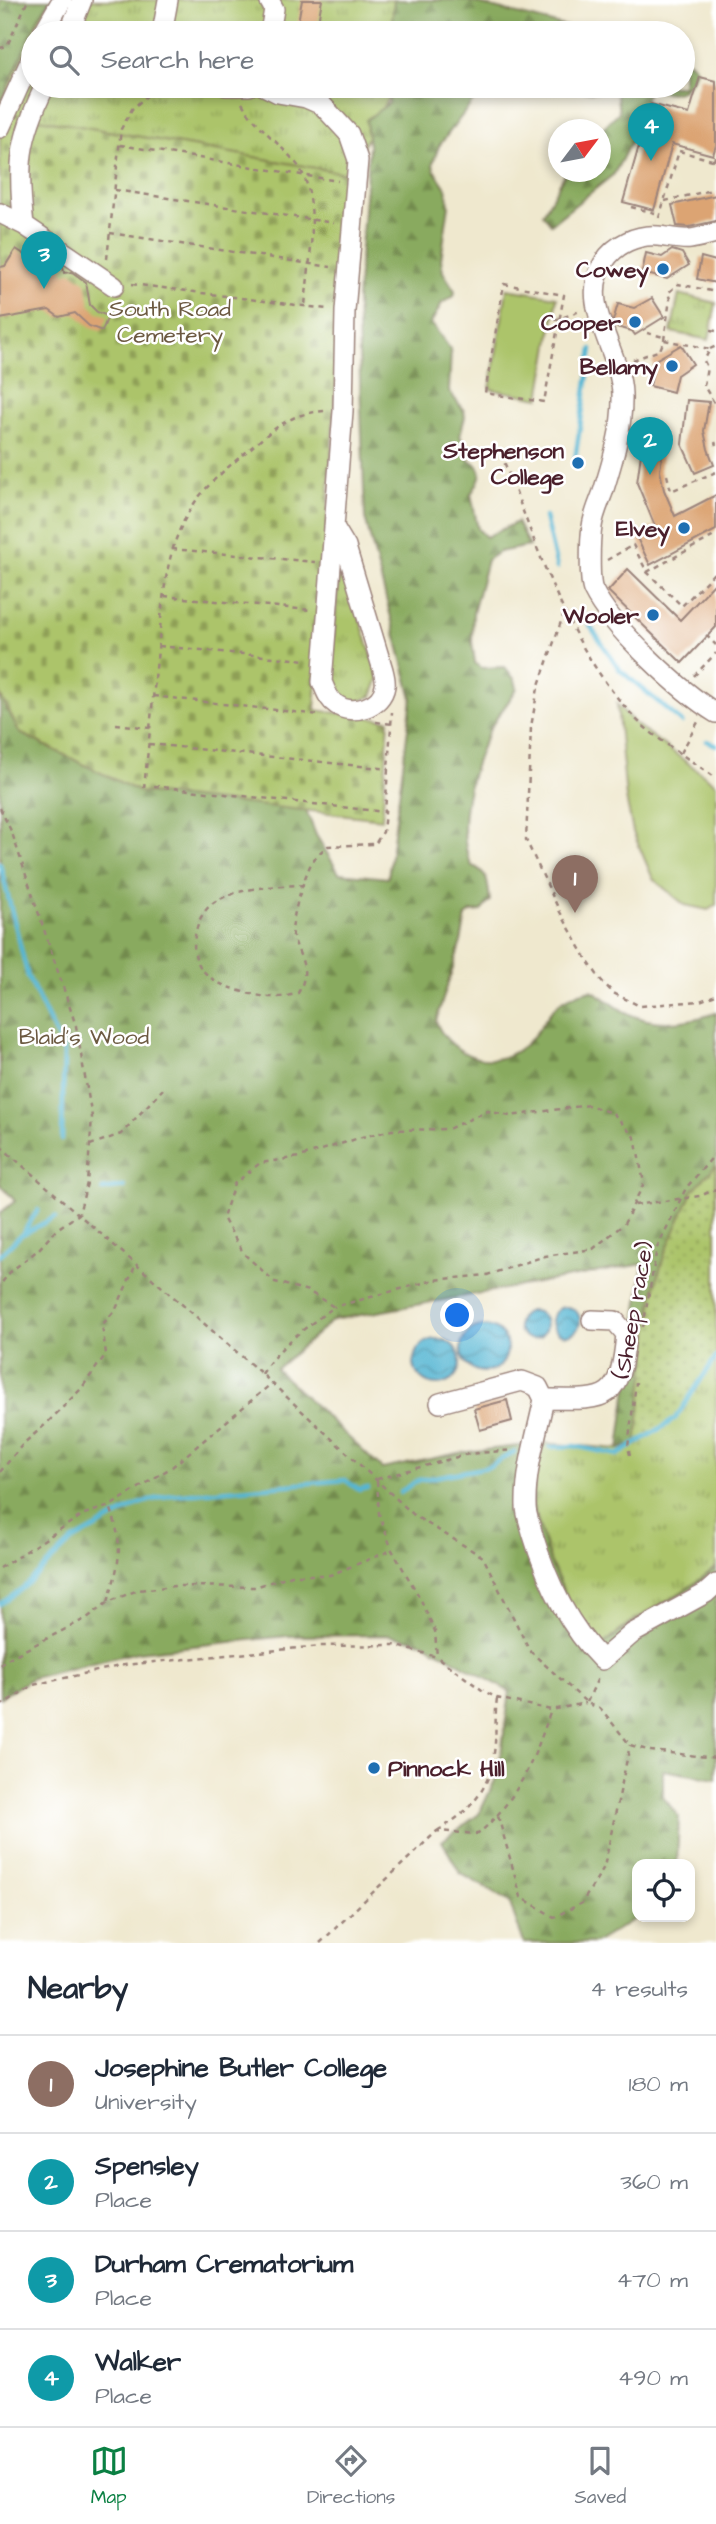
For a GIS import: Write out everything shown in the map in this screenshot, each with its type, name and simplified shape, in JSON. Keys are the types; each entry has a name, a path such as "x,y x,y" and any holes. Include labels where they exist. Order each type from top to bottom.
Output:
{"lane":[{"path":"50,21 62,0"},
{"path":"74,21 82,0"},
{"path":"164,21 168,0"},
{"path":"269,0 274,9 272,21"},
{"path":"0,128 21,82"},
{"path":"24,225 19,161 30,115 39,98"},
{"path":"306,98 321,106 349,134 358,160 345,311 343,411 331,564 328,612 322,682 328,697 337,706 347,710 362,709 380,697 385,686 383,670 346,547 334,527"},
{"path":"0,213 24,225 110,283"},
{"path":"712,710 670,678 625,632 592,588 592,527 612,461 620,424 622,392 617,366 596,305 596,279 603,262 614,250 631,240 655,235 688,239 716,233"},
{"path":"544,1399 592,1400 613,1388 624,1356 626,1334 615,1321 592,1320"},
{"path":"440,1403 522,1381 538,1387 544,1399 530,1461 526,1509 542,1565 566,1612 590,1648 602,1660 633,1633 706,1593 716,1584"}],"path":[{"path":"0,48 7,46 27,0"},
{"path":"143,98 127,117 121,129 110,233 110,283 345,311"},
{"path":"243,98 257,125 297,165 308,187 311,220 305,306"},
{"path":"119,145 355,184"},
{"path":"655,235 679,151 715,161 716,152"},
{"path":"114,189 351,225"},
{"path":"664,202 716,189"},
{"path":"631,207 660,214"},
{"path":"110,233 348,270"},
{"path":"504,284 564,295 559,319 544,402 485,393 504,284"},
{"path":"617,366 660,350 670,299 668,293 678,284 716,292"},
{"path":"554,319 596,305"},
{"path":"711,330 716,331"},
{"path":"647,334 710,349"},
{"path":"716,346 710,349 704,361 707,367 704,386 716,406"},
{"path":"145,788 164,596 172,549 179,530 193,504 233,463 282,422 307,411 343,411"},
{"path":"501,454 564,613 584,653 605,683 637,720 716,778"},
{"path":"667,475 671,491 716,472"},
{"path":"647,572 716,535"},
{"path":"592,569 633,545 647,572 682,606 716,571"},
{"path":"172,549 331,564"},
{"path":"164,596 328,612"},
{"path":"564,613 538,688 531,727 526,840 560,912 589,963 601,981 614,993 640,1006 700,1000 716,995"},
{"path":"706,635 716,645"},
{"path":"159,646 324,662"},
{"path":"682,688 716,653"},
{"path":"303,885 236,894 216,900 199,919 194,935 194,952 198,965 208,978 223,986 259,997 287,997 298,993 304,983 305,970 292,927 303,885 313,861 328,846 375,844 383,832 392,724 392,694 385,686"},
{"path":"153,696 326,716"},
{"path":"681,753 712,710"},
{"path":"365,720 392,724"},
{"path":"116,724 150,728"},
{"path":"149,744 389,769"},
{"path":"154,786 386,812"},
{"path":"0,808 12,833 76,1026 92,1117 87,1183 79,1214 57,1228 38,1250 10,1272 0,1285"},
{"path":"90,1145 121,1134 163,1089"},
{"path":"262,1374 273,1357 290,1340 334,1307 434,1280 487,1275 545,1256 593,1249 624,1224 644,1183 635,1138 614,1114 589,1105 510,1116 488,1111 448,1129 392,1130 300,1157 260,1163 234,1184 223,1217 244,1254 275,1282 309,1291 334,1307"},
{"path":"0,1146 262,1374 415,1516 483,1557 530,1651 587,1703 601,1709 630,1745 651,1751 716,1758"},
{"name":"(Sheep race)","path":"643,1328 657,1248 686,1188 716,1153"},
{"path":"635,1205 700,1196 716,1189"},
{"path":"0,1472 23,1444 81,1389 106,1354 102,1325 116,1309 136,1264"},
{"name":"(Sheep race)","path":"630,1455 628,1447 636,1376"},
{"path":"0,1568 84,1514 110,1506 172,1467 272,1383"},
{"path":"377,1479 468,1454 513,1450 530,1461"},
{"path":"377,1479 379,1514 392,1550 435,1630 437,1657"},
{"path":"108,1602 120,1554 118,1529 110,1506"},
{"path":"0,1665 87,1618 108,1602 138,1590 175,1586 255,1587 292,1575 330,1575 392,1550"},
{"path":"0,1706 33,1685 124,1665 320,1646 394,1645 437,1657 496,1698 551,1710 587,1703"},
{"path":"587,1703 603,1668"},
{"path":"320,1943 437,1831 459,1818 479,1797 490,1774 495,1742 496,1698"},
{"path":"437,1831 478,1834 498,1816 516,1792 535,1758 551,1710"},
{"path":"498,1816 521,1897 554,1917 582,1903 604,1867 630,1745"}],"green space":[{"path":"0,0 51,0 37,21 21,21 21,57 0,104"},
{"path":"51,0 420,0 417,21 37,21"},
{"path":"394,0 464,0 545,21 392,21"},
{"path":"21,57 21,98 388,98 349,174 0,112 0,104"},
{"name":"Blaid's Wood","path":"389,98 475,98 439,146 433,163 434,170 446,188 449,205 441,259 443,272 455,291 454,296 442,303 431,323 451,350 449,391 464,411 460,435 469,460 479,467 480,471 471,494 478,529 486,537 517,522 529,546 499,552 487,560 473,613 472,642 475,663 482,668 505,667 515,680 517,688 483,744 467,797 464,834 467,851 472,866 485,876 490,901 481,911 471,912 466,916 461,942 436,1021 443,1035 463,1052 481,1059 490,1059 508,1056 524,1046 557,1005 571,996 591,990 624,1012 650,1021 684,1021 716,1013 716,1357 675,1419 636,1445 619,1449 643,1264 333,1320 276,1369 382,1469 459,1453 544,1443 535,1474 533,1506 551,1564 573,1611 600,1647 716,1567 716,1779 663,1770 663,1797 679,1817 677,1859 632,1859 632,1921 595,1943 524,1943 509,1901 460,1873 442,1841 479,1814 498,1774 510,1692 422,1642 388,1635 287,1636 137,1652 32,1678 0,1698 0,1213 15,1201 0,1184 0,695 20,733 140,792 306,810 316,835 339,873 388,878 412,698 365,518 357,300 369,146 366,120 389,103"},
{"path":"617,98 646,98 635,134 611,176 611,120 619,112"},
{"name":"South Road Cemetery","path":"0,112 349,174 315,710 389,720 382,819 140,792 20,733 0,695"},
{"path":"561,182 604,182 551,224 543,214"},
{"path":"507,289 557,297 540,398 490,389"},
{"path":"679,294 716,303 709,340 671,332"},
{"path":"340,558 379,678 372,696 351,704 330,688"},
{"path":"617,704 634,723 716,784 716,905 708,910 685,905 653,879 633,832 626,798"},
{"path":"716,1165 716,1357 675,1419 636,1445 654,1290 665,1253 693,1190"},
{"path":"716,1357 716,1567 701,1580 630,1623 600,1647 573,1611 551,1564 533,1506 535,1474 544,1443 619,1449 636,1445 696,1390"}],"water":[{"path":"566,1307 576,1311 580,1321 576,1331 566,1335 556,1331 552,1321 556,1311"},
{"path":"532,1311 542,1315 546,1325 542,1335 532,1339 522,1335 518,1325 522,1315"},
{"path":"484,1326 500,1333 507,1349 500,1365 484,1372 468,1365 461,1349 468,1333"},
{"path":"437,1339 453,1346 460,1362 453,1378 437,1385 421,1378 414,1362 421,1346"}],"building":[{"path":"302,0 322,0 318,21 298,21"},
{"path":"700,77 716,81 716,145 713,155 672,144 654,210 623,202 651,104 689,114"},
{"path":"716,195 716,221 689,227 677,226 672,205"},
{"path":"16,249 30,258 47,255 63,266 64,273 72,272 86,282 90,305 97,312 108,316 102,331 89,326 75,313 59,317 49,310 0,319 0,267 5,266"},
{"name":"Cowey","path":"672,250 682,253 689,265 667,279 642,273 646,253 662,257"},
{"path":"701,257 716,261 716,283 697,279"},
{"name":"Cooper","path":"652,298 664,317 635,335 632,331 616,327 613,321 618,304 634,308"},
{"name":"Bellamy","path":"681,345 693,364 677,375 673,392 650,386 654,366 652,362"},
{"path":"687,400 709,402 704,431 714,465 695,473 682,444"},
{"path":"643,439 664,441 660,471 664,490 675,516 716,495 716,530 650,565 636,536 655,526 637,483"},
{"name":"Wooler","path":"628,569 680,620 716,582 716,627 682,663 608,591"},
{"path":"507,1400 512,1421 480,1430 474,1409"}],"waterway":[{"path":"575,459 592,349"},
{"path":"545,517 557,568"},
{"path":"582,614 620,670 682,722"},
{"path":"707,741 716,745"},
{"path":"0,864 28,977 64,1052 62,1140"},
{"path":"103,1190 124,1187"},
{"path":"0,1255 22,1234 38,1210"},
{"path":"23,1234 55,1217"},
{"path":"550,1447 574,1446 618,1455 675,1419 716,1357"},
{"path":"400,1492 419,1480 488,1467 514,1452"},
{"path":"0,1604 23,1588 72,1541 141,1503 171,1495 345,1480 359,1490 368,1488"}],"place":[{"name":"Walker","path":"651,161"},
{"name":"Cowey","path":"663,269"},
{"name":"Durham Crematorium","path":"44,289"},
{"name":"Cooper","path":"635,322"},
{"name":"Bellamy","path":"672,366"},
{"name":"Stephenson College","path":"578,463"},
{"name":"Spensley","path":"650,475"},
{"name":"Elvey","path":"684,528"},
{"name":"Wooler","path":"653,615"},
{"name":"Josephine Butler College","path":"575,913"},
{"name":"Pinnock Hill","path":"374,1768"}]}
